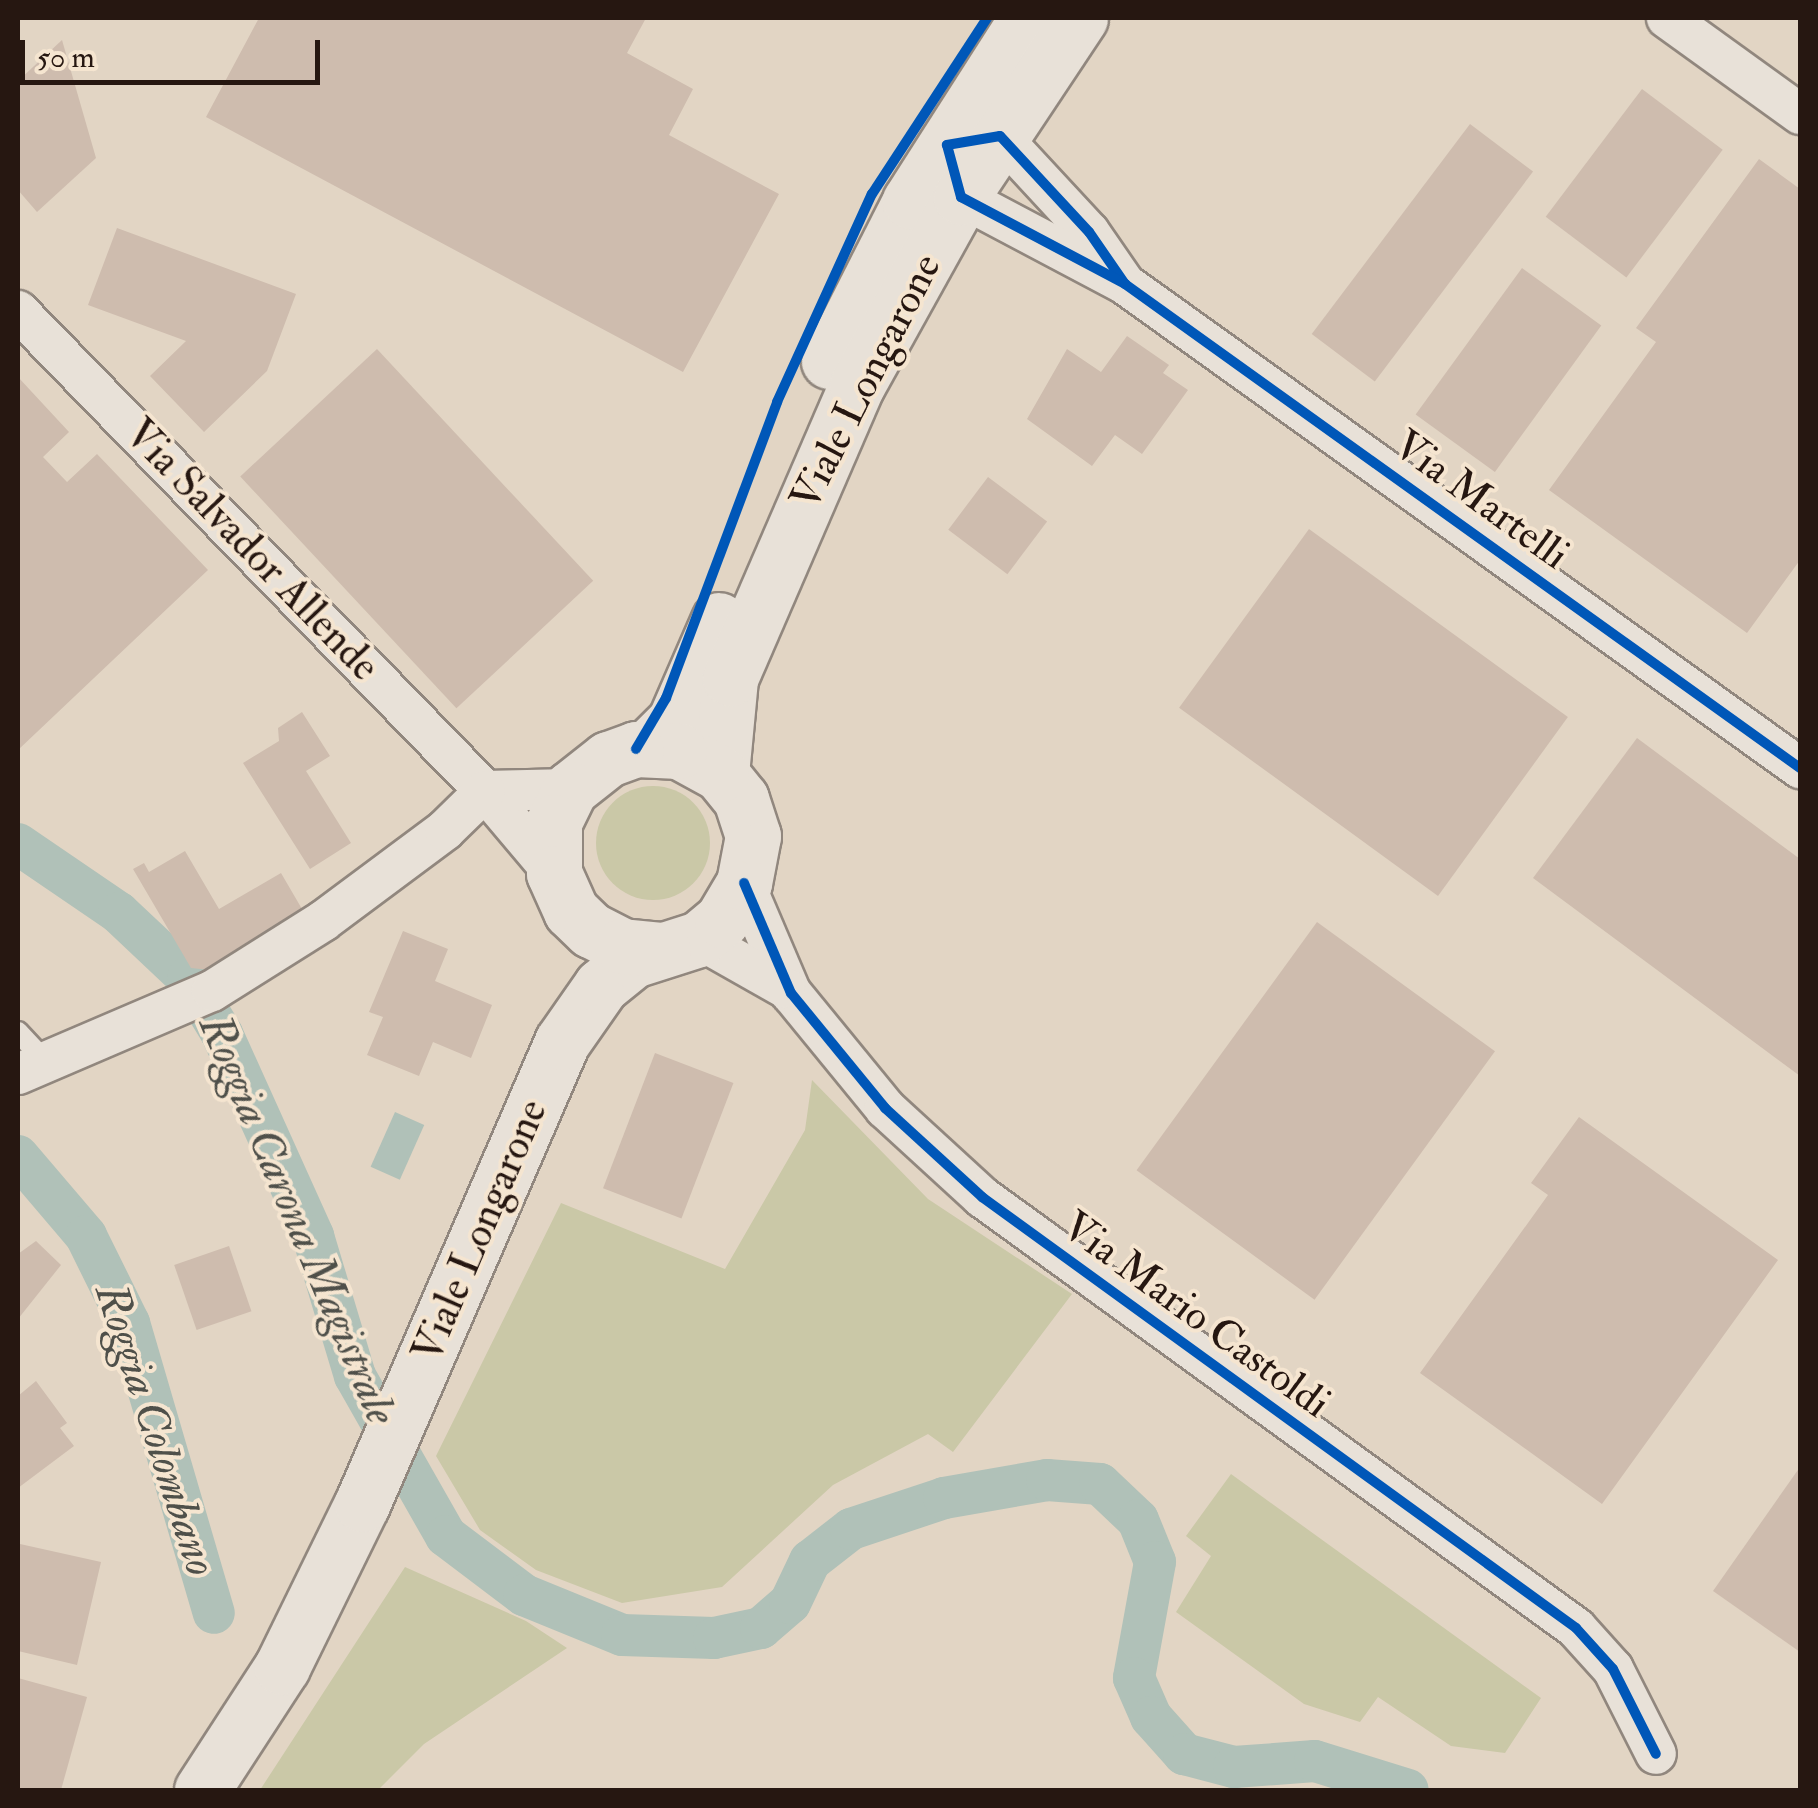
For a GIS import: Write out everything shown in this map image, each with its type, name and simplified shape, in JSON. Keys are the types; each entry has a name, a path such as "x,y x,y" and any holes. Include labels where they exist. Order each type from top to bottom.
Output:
{"main road":[{"name":"Viale Longarone","path":"649,748 675,721 826,366 946,144 1027,18"},
{"name":"Viale Longarone","path":"721,774 730,678 856,384 961,197 1080,18"},
{"path":"649,748 678,751 721,774 741,799 753,836 744,883 722,920 681,944 609,941 562,892 554,822 570,789 608,760 649,748"},
{"name":"Viale Longarone","path":"562,892 574,974 562,1042"},
{"name":"Viale Longarone","path":"202,1790 282,1667 362,1504 562,1042 601,986 633,960 681,944"}],"street":[{"path":"1668,18 1800,114"},
{"path":"961,197 946,144 1000,136"},
{"name":"Via Martelli","path":"1000,136 1089,232 1124,284"},
{"name":"Via Martelli","path":"961,197 1124,284 1800,768"},
{"name":"Via Salvador Allende","path":"18,311 484,791 562,892"},
{"path":"32,1068 166,1016 212,991 323,921 445,830 484,791 570,789"},
{"name":"Via Mario Castoldi","path":"744,883 791,993"},
{"name":"Via Mario Castoldi","path":"681,944 757,967 791,993 886,1108 982,1197 1595,1644 1656,1754"}],"lane":[{"path":"18,1032 32,1068"}],"shaded area":[{"path":"653,786 675,790 693,803 706,821 710,843 706,865 693,883 675,896 653,900 631,896 613,883 600,865 596,843 600,821 613,803 631,790"},
{"path":"812,1080 928,1199 1072,1294 953,1452 928,1434 833,1485 722,1587 622,1603 536,1570 480,1530 436,1456 561,1203 725,1269 805,1130"},
{"path":"395,1112 424,1125 400,1180 371,1167"},
{"path":"1231,1474 1541,1698 1505,1753 1451,1746 1378,1697 1360,1722 1304,1704 1176,1612 1211,1556 1186,1536"},
{"path":"405,1567 526,1621 567,1648 424,1744 378,1790 260,1790"}],"building":[{"path":"259,18 646,18 627,53 693,89 669,135 779,194 683,372 206,117"},
{"path":"62,40 96,158 37,212 18,190 18,81"},
{"path":"1642,89 1723,150 1626,278 1546,217"},
{"path":"1470,124 1533,172 1375,382 1312,334"},
{"path":"1759,159 1800,189 1800,560 1747,633 1549,490 1656,342 1636,328"},
{"path":"117,228 296,294 267,371 204,432 150,376 186,341 88,305"},
{"path":"1522,268 1601,326 1495,472 1416,414"},
{"path":"1127,336 1169,365 1163,373 1188,390 1142,454 1115,435 1092,466 1027,419 1067,349 1101,372"},
{"path":"377,349 593,581 456,708 240,477"},
{"path":"18,377 69,432 43,457 67,482 97,454 208,570 18,750"},
{"path":"988,477 1047,522 1007,574 948,530"},
{"path":"1309,529 1568,717 1438,896 1179,708"},
{"path":"302,712 330,756 306,771 351,843 310,869 243,763 279,741 278,728"},
{"path":"1637,738 1800,859 1800,1076 1533,878"},
{"path":"185,851 219,909 281,873 302,909 210,970 191,968 133,869 144,863 149,872"},
{"path":"1317,922 1495,1051 1315,1300 1137,1170"},
{"path":"403,931 448,949 435,981 492,1005 471,1058 433,1042 419,1076 367,1055 383,1017 369,1012"},
{"path":"655,1053 733,1083 681,1218 603,1188"},
{"path":"1579,1117 1778,1260 1602,1504 1420,1373 1548,1195 1531,1183"},
{"path":"36,1241 61,1265 18,1319 18,1254"},
{"path":"229,1246 251,1311 197,1330 174,1265"},
{"path":"36,1381 67,1423 60,1428 74,1446 18,1488 18,1396"},
{"path":"1800,1467 1800,1652 1713,1591"},
{"path":"20,1544 101,1562 77,1665 18,1651"},
{"path":"18,1678 87,1697 61,1790 18,1788"}],"waterway":[{"name":"Roggia Carona Magistrale","path":"18,844 119,913 188,978 222,1034 313,1236 355,1376 446,1536 524,1595 622,1635 714,1638 761,1628 790,1603 810,1561 851,1529 944,1498 1047,1480 1100,1484 1138,1520 1155,1562 1134,1678 1151,1717 1184,1754 1234,1767 1315,1761 1408,1790"},
{"name":"Roggia Colombano","path":"18,1156 86,1236 129,1323 214,1613"}],"cycle path":[{"path":"636,749 666,698 777,402 872,194 987,18"},
{"path":"1125,284 1089,232 1000,136 947,145 961,197 1125,284 1800,768"},
{"path":"744,883 791,993 885,1108 982,1197 1576,1628 1613,1669 1656,1754"}]}
